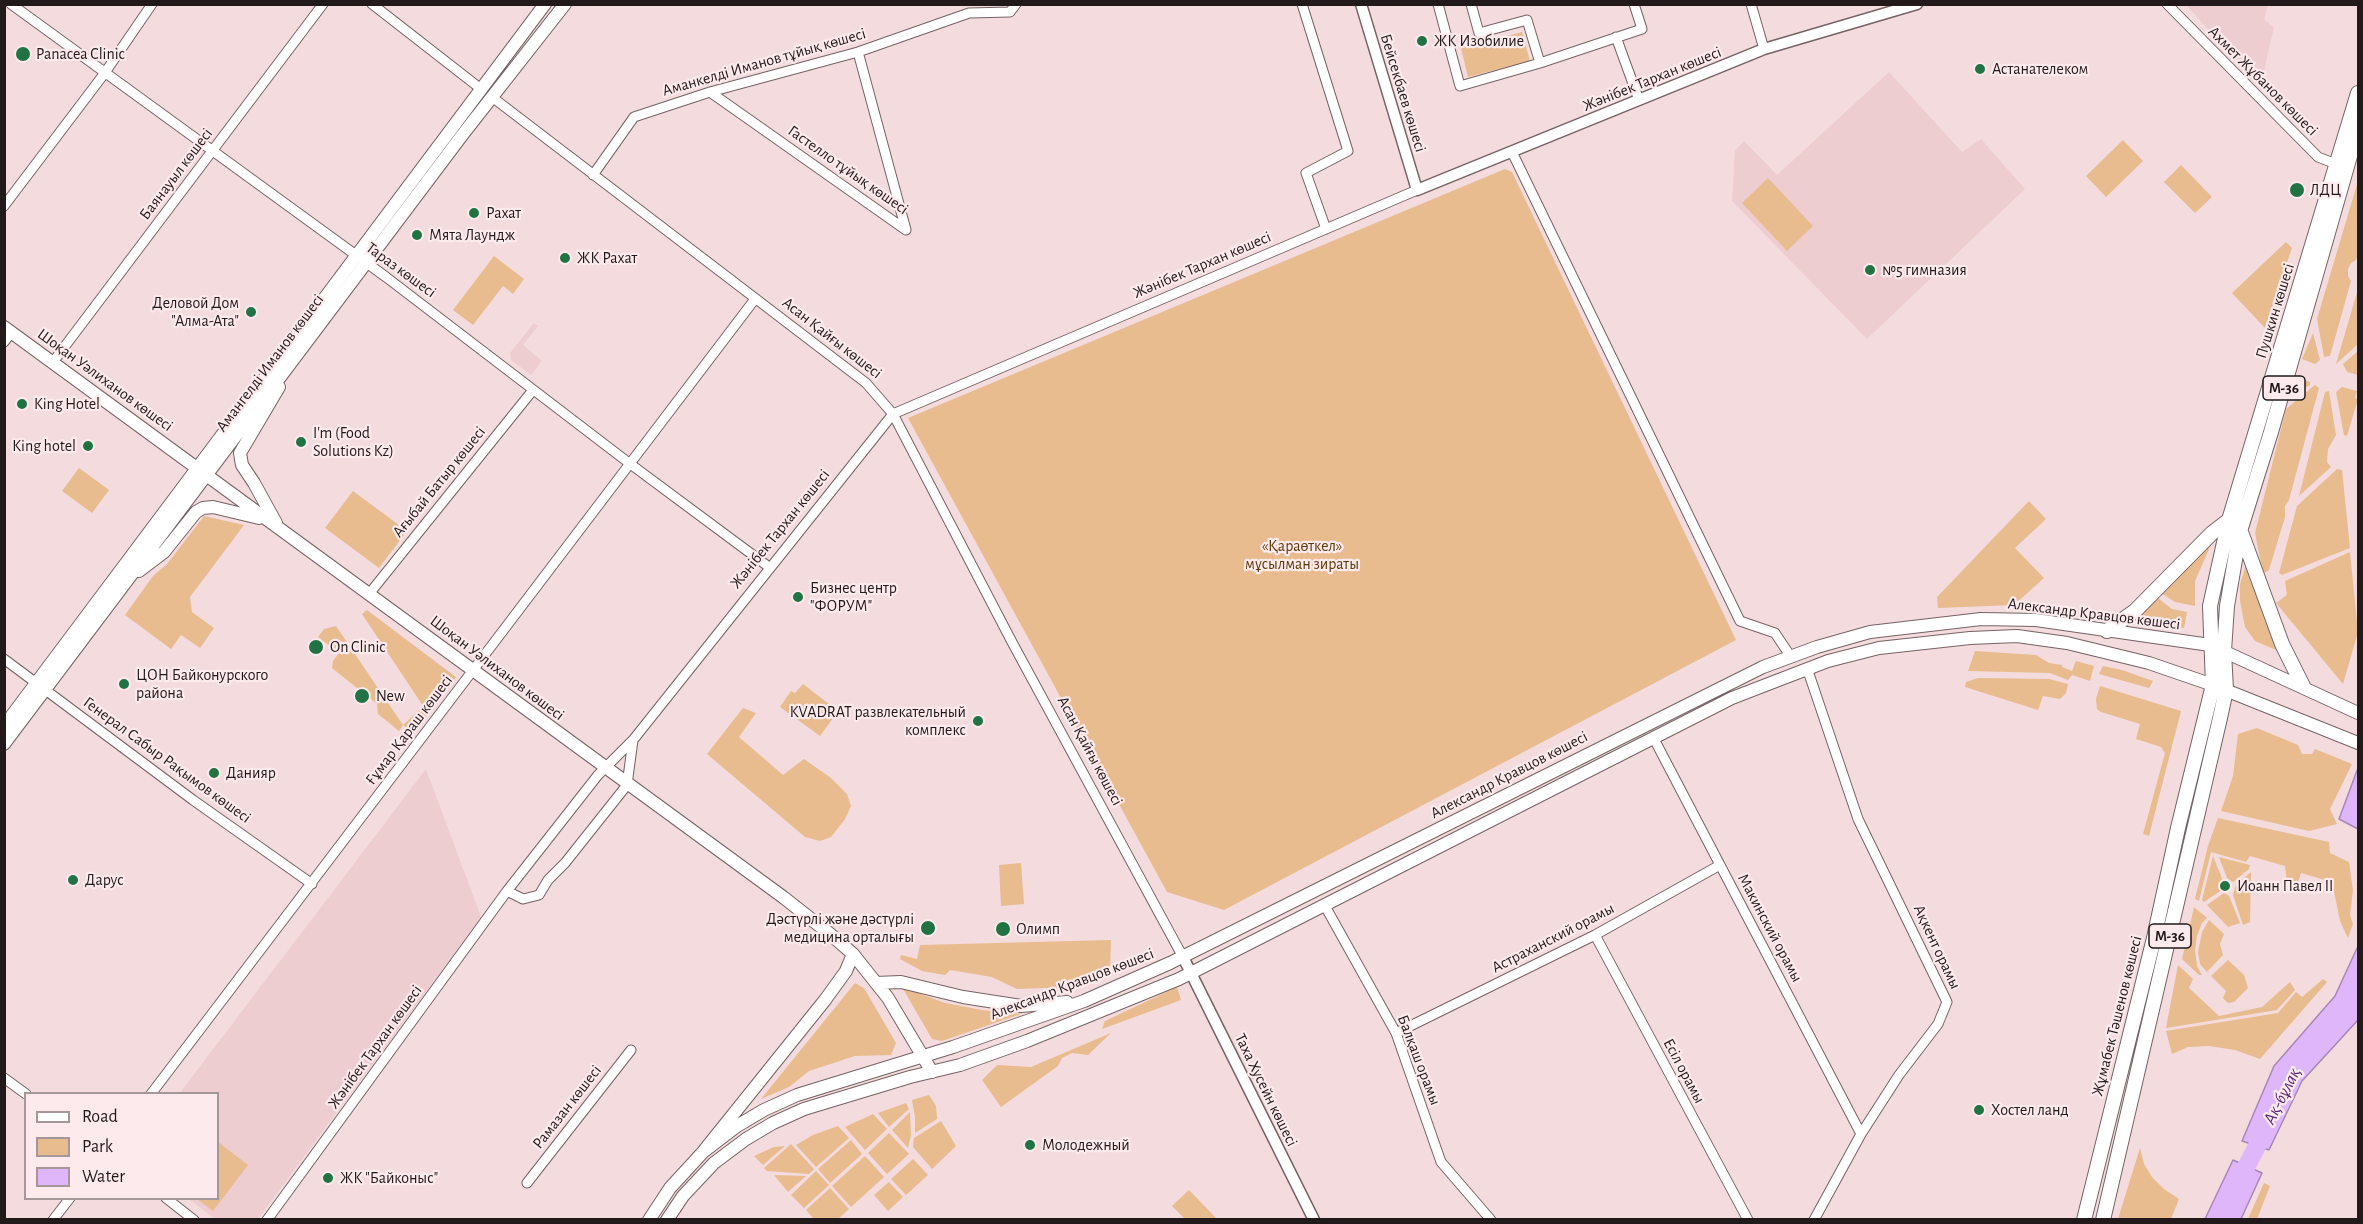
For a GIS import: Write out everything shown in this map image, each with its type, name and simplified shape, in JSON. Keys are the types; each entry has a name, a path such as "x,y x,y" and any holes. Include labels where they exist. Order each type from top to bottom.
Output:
{"main road":[{"name":"Амангелді Иманов көшесі","path":"4,726 41,686 127,580 202,472 288,366 481,89 545,4"},
{"name":"Амангелді Иманов көшесі","path":"4,744 41,686 362,259 565,4"},
{"name":"Асан Қайғы көшесі","path":"481,89 492,97"},
{"name":"Пушкин көшесі","path":"2224,651 2227,606 2240,531 2271,432 2358,93"},
{"name":"Пушкин көшесі","path":"2210,645 2210,606 2229,520 2341,166 2358,128"},
{"name":"Шоқан Уәлиханов көшесі","path":"7,333 53,362 627,785 783,897 853,954 902,1021 932,1072"},
{"path":"273,524 254,483 242,465 240,453 276,395 288,366"},
{"path":"127,580 164,552 196,512 203,508 213,507 273,524"},
{"path":"2107,631 2135,611 2212,533 2229,520"},
{"path":"2240,531 2282,644 2303,686"},
{"name":"Александр Кравцов көшесі","path":"703,1152 737,1126 764,1110 797,1095 922,1056 1084,1001 1183,957 1762,667 1870,632 1981,619 2036,620 2210,645 2358,713"},
{"name":"Александр Кравцов көшесі","path":"667,1220 683,1197 714,1163 746,1139 804,1109 960,1065 1095,1015 1191,973 1653,737 1732,698 1808,668 1879,648 1970,638 2017,636 2067,643 2149,663 2354,741"},
{"name":"Жұмабек Тәшенов көшесі","path":"2084,1220 2154,938 2178,828 2219,688 2210,645"},
{"name":"Жұмабек Тәшенов көшесі","path":"2103,1220 2123,1140 2219,688 2224,651"},
{"path":"649,1220 670,1188 703,1152 825,1000 846,971 853,954"},
{"path":"876,983 901,982 963,997 1021,1006 1084,1001"}],"street":[{"name":"Тараз көшесі","path":"11,4 104,74 362,259 769,567"},
{"path":"4,206 104,74 152,4"},
{"name":"Баянауыл көшесі","path":"53,362 323,4"},
{"name":"Асан Қайғы көшесі","path":"372,4 481,89"},
{"name":"Аманкелді Иманов тұйық көшесі","path":"592,175 634,117 710,92 858,51 968,9 1010,12 1016,4"},
{"path":"1302,4 1348,151 1306,172 1326,229"},
{"name":"Бейсекбаев көшесі","path":"1361,4 1417,190"},
{"path":"1438,4 1460,86 1540,63 1642,29 1634,4"},
{"path":"1471,4 1479,33 1527,20 1540,63"},
{"path":"1751,4 1764,49"},
{"name":"Жәнібек Тархан көшесі","path":"267,1220 507,891 604,768 633,740 893,414 1417,190 1764,49 1917,4"},
{"name":"Ахмет Жұбанов көшесі","path":"2167,4 2318,157 2341,166"},
{"path":"1616,37 1639,100"},
{"name":"Гастелло тұйық көшесі","path":"710,92 906,230 858,51"},
{"name":"Асан Қайғы көшесі","path":"492,97 866,383 893,414 1013,644 1183,957"},
{"path":"1512,152 1740,621 1775,633 1791,657"},
{"name":"Ғұмар Қараш көшесі","path":"153,1092 755,299"},
{"name":"Ағыбай Батыр көшесі","path":"369,594 533,390"},
{"name":"Генерал Сабыр Рақымов көшесі","path":"4,659 193,800 312,884"},
{"name":"Ақкент орамы","path":"1808,668 1858,819 1947,1002 1938,1024 1899,1075 1861,1134 1814,1220"},
{"name":"Макинский орамы","path":"1653,737 1861,1134"},
{"path":"507,891 523,899 539,895 548,880 565,863 627,785 633,740"},
{"name":"Астраханский орамы","path":"1396,1033 1595,935 1720,865"},
{"name":"Балқаш орамы","path":"1325,906 1396,1033 1441,1162 1491,1220"},
{"name":"Есіл орамы","path":"1595,935 1748,1220"},
{"name":"Таха Хусейн көшесі","path":"1183,957 1314,1220"},
{"name":"Рамазан көшесі","path":"527,1183 631,1050"},
{"path":"4,1078 24,1093"},
{"path":"53,1220 68,1200"},
{"path":"169,1200 194,1220"}],"shaded area":[{"path":"2186,5 2268,5 2264,20 2274,27 2263,75 2252,78"},
{"name":"№5 гимназия","path":"1889,72 1962,152 1981,139 2025,189 1867,339 1732,201 1735,151 1744,141 1777,175"},
{"path":"534,323 538,326 523,345 542,361 531,375 511,360 510,353"},
{"path":"426,769 481,917 258,1219 215,1219 190,1200 219,1200 219,1092 181,1092"}],"green space":[{"path":"1522,32 1530,61 1468,77 1461,48"},
{"path":"2123,140 2143,161 2106,197 2086,176"},
{"path":"2181,165 2212,197 2195,213 2164,182"},
{"name":"«Қараөткел» мұсылман зираты","path":"1505,169 1512,172 1736,640 1224,910 1167,892 908,418"},
{"path":"1768,178 1813,226 1787,251 1742,203"},
{"path":"2358,181 2358,254 2348,269 2351,281 2330,356 2324,357 2317,319"},
{"path":"2286,242 2292,248 2265,328 2232,293"},
{"path":"494,256 524,279 513,294 503,286 473,325 453,310"},
{"path":"2358,289 2358,344 2336,364"},
{"path":"2313,333 2320,360 2315,364 2302,359"},
{"path":"2358,351 2358,375 2347,372 2343,364"},
{"path":"2297,377 2310,382 2310,385 2289,397"},
{"path":"2315,385 2319,388 2289,500 2285,506 2285,517 2269,570 2263,574 2255,533 2286,409"},
{"path":"2342,387 2357,391 2355,398 2358,399 2347,436 2344,435 2336,392"},
{"path":"2329,391 2336,435 2328,449 2327,462 2331,467 2299,496 2325,392"},
{"path":"79,468 109,490 92,513 62,491"},
{"path":"2337,469 2342,470 2350,548 2282,575 2279,573 2297,506"},
{"path":"353,491 407,531 379,568 325,528"},
{"path":"2029,501 2046,519 2015,548 2044,578 2014,605 1938,608 1937,597"},
{"path":"204,516 244,525 190,597 192,612 214,628 200,648 181,635 171,649 125,615 153,576 167,564"},
{"path":"2214,538 2195,581 2195,606 2175,602 2161,593"},
{"path":"2350,552 2358,632 2343,684 2276,603 2287,595 2285,581"},
{"path":"2246,565 2281,652 2255,641 2245,627 2240,601 2240,584"},
{"path":"2158,598 2172,609 2187,612 2184,628 2133,619"},
{"path":"367,610 456,677 414,733 403,725 423,706 362,614"},
{"path":"336,626 403,725 399,731 378,714 377,704 332,668 333,661 339,653 318,637 324,629"},
{"path":"1975,651 2036,655 2049,663 2062,665 2072,671 2076,661 2094,666 2090,681 2072,675 2068,680 2050,673 1968,671"},
{"path":"2103,666 2153,681 2149,688 2099,674"},
{"path":"1978,678 2049,679 2068,684 2066,693 2060,699 2043,696 2038,710 1965,687 1966,682"},
{"path":"803,684 838,711 820,736 780,707 791,691 795,693"},
{"path":"2100,686 2181,711 2149,836 2143,834 2165,753 2161,747 2136,739 2140,724 2097,709 2096,699"},
{"path":"743,708 756,713 739,737 783,775 804,759 831,778 847,794 851,806 845,819 831,837 820,841 805,837 707,754"},
{"path":"2257,728 2298,745 2302,754 2312,754 2315,749 2352,764 2330,809 2337,824 2309,831 2221,811 2233,776 2238,734"},
{"path":"2218,818 2329,842 2330,853 2349,862 2353,890 2350,915 2353,924 2348,938 2340,921 2332,882 2301,873 2298,882 2287,882 2285,866 2250,856 2246,862 2211,852 2199,901 2195,899 2208,846"},
{"path":"2213,856 2223,881 2220,891 2204,902 2202,900"},
{"path":"2219,857 2250,865 2249,869 2233,882 2227,878"},
{"path":"1021,863 1024,904 1001,906 999,865"},
{"path":"2251,872 2250,922 2243,925 2233,895 2236,885"},
{"path":"2224,893 2229,896 2240,923 2228,927 2207,905"},
{"path":"2194,907 2207,918 2202,923 2197,936 2195,950 2197,966 2202,975 2199,975 2182,959"},
{"path":"2209,920 2224,934 2220,944 2223,955 2207,972 2200,964 2198,952 2202,932"},
{"path":"1111,940 1110,976 1077,987 1017,989 992,977 950,970 945,975 922,971 900,959 901,955 917,959 920,945"},
{"path":"2228,960 2244,975 2248,988 2234,1002 2228,1003 2223,998 2226,991 2211,976"},
{"path":"2178,965 2193,979 2189,988 2219,1016 2262,1007 2290,982 2295,990 2277,1010 2166,1028"},
{"path":"2323,979 2327,982 2260,1059 2235,1050 2209,1046 2188,1047 2172,1054 2166,1031 2278,1013 2296,992 2302,997"},
{"path":"855,983 864,988 896,1043 891,1055 855,1056 809,1071 789,1087 761,1099"},
{"path":"902,987 945,1003 1021,1014 942,1041 932,1039"},
{"path":"1177,987 1181,1000 1102,1029 1105,1021"},
{"path":"1111,1033 1088,1055 1072,1053 1062,1058 1058,1066 1001,1107 982,1080 997,1065 1031,1067"},
{"path":"929,1095 936,1106 937,1119 915,1133 912,1100"},
{"path":"906,1103 909,1109 889,1127 878,1113"},
{"path":"910,1112 911,1135 908,1148 892,1130"},
{"path":"873,1114 887,1129 865,1150 845,1127"},
{"path":"941,1121 956,1146 932,1169 913,1147 914,1138"},
{"path":"838,1126 849,1138 816,1167 796,1145 813,1135"},
{"path":"889,1133 909,1154 887,1174 868,1153"},
{"path":"851,1140 862,1154 830,1183 818,1169"},
{"path":"219,1143 248,1165 213,1211 198,1200 219,1200"},
{"path":"791,1144 814,1169 809,1174 767,1171 764,1168"},
{"path":"785,1146 763,1165 754,1156 774,1147"},
{"path":"2140,1148 2144,1164 2152,1177 2179,1199 2171,1219 2118,1219"},
{"path":"865,1156 884,1177 851,1207 832,1186"},
{"path":"913,1159 928,1175 906,1195 891,1179"},
{"path":"816,1171 829,1185 804,1208 791,1195"},
{"path":"774,1175 806,1176 788,1192"},
{"path":"889,1182 903,1197 888,1211 874,1195"},
{"path":"2264,1183 2270,1186 2257,1219 2248,1219"},
{"path":"830,1188 849,1209 838,1219 814,1219 806,1210"},
{"path":"1189,1190 1217,1219 1185,1219 1172,1206"}],"water":[{"path":"2358,768 2358,829 2339,819"},
{"path":"2358,946 2358,1020 2302,1081 2269,1150 2242,1141 2274,1066 2335,996"},
{"path":"2233,1160 2262,1173 2241,1219 2205,1219"}],"waterway":[{"name":"Ақ-бұлақ","path":"2224,1220 2242,1175 2268,1125"}],"place":[{"name":"ЖК Изобилие","path":"1422,41"},
{"name":"Panacea Clinic","path":"23,54"},
{"name":"Астанателеком","path":"1980,69"},
{"name":"ЛДЦ","path":"2297,190"},
{"name":"Рахат","path":"474,213"},
{"name":"Мята Лаундж","path":"417,235"},
{"name":"ЖК Рахат","path":"565,258"},
{"name":"№5 гимназия","path":"1870,270"},
{"name":"Деловой Дом \"Алма-Ата\"","path":"251,312"},
{"name":"King Hotel","path":"22,404"},
{"name":"I'm (Food Solutions Kz)","path":"301,442"},
{"name":"King hotel","path":"88,446"},
{"name":"Бизнес центр \"ФОРУМ\"","path":"798,597"},
{"name":"On Clinic","path":"316,647"},
{"name":"ЦОН Байконурского района","path":"124,684"},
{"name":"New","path":"362,696"},
{"name":"KVADRAT развлекательный комплекс","path":"978,721"},
{"name":"Данияр","path":"214,773"},
{"name":"Дарус","path":"73,880"},
{"name":"Иоанн Павел II","path":"2225,886"},
{"name":"Дәстүрлі және дәстүрлі медицина орталығы","path":"928,928"},
{"name":"Олимп","path":"1003,929"},
{"name":"Хостел ланд","path":"1979,1110"},
{"name":"Молодежный","path":"1030,1145"},
{"name":"ЖК \"Байконыс\"","path":"328,1178"}]}
